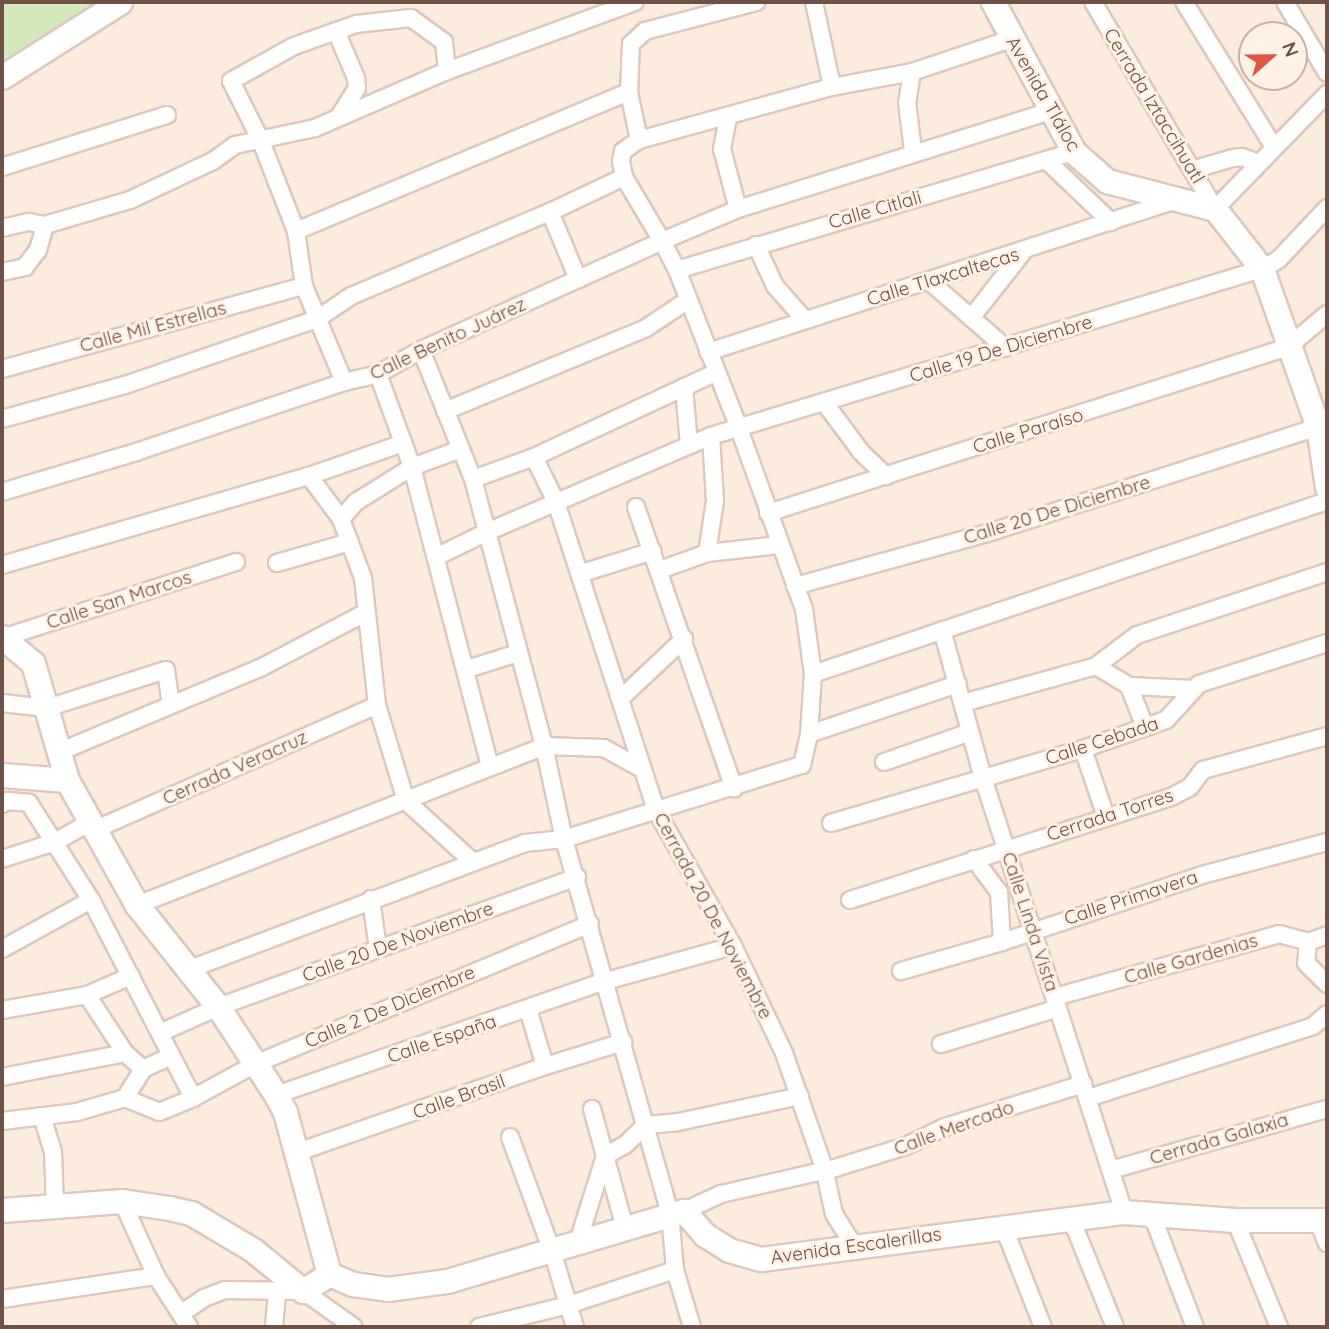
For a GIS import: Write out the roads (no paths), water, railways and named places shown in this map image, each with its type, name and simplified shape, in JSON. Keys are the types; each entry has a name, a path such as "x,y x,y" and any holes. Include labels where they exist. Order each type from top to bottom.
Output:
{"main road":[{"path":"2,77 120,2"},
{"name":"Avenida Tláloc","path":"993,2 1074,152 1107,181 1215,209"},
{"path":"1215,209 1262,269 1288,347 1323,423 1327,487"},
{"path":"2,637 33,663 68,780 137,905 218,1007 285,1112 329,1274"},
{"path":"2,775 68,780"},
{"path":"2,1210 122,1201 191,1213 253,1250 303,1291 329,1274"},
{"path":"329,1274 353,1284 388,1289 447,1281 677,1212"},
{"name":"Avenida Escalerillas","path":"677,1212 729,1250 761,1259 853,1245 1072,1222 1124,1212 1235,1220 1322,1220"}],"street":[{"path":"2,228 29,222 45,225 130,200 213,161 235,145 314,128 447,71 637,2 645,31"},
{"path":"639,140 629,92 631,44 645,31 756,2"},
{"path":"814,2 832,87"},
{"name":"Cerrada Iztaccihuatl","path":"1093,2 1215,209"},
{"path":"1184,2 1274,147"},
{"path":"1285,2 1327,73"},
{"path":"344,382 304,286 296,231 261,141 231,81 294,46 356,24 411,18 444,42 447,71"},
{"path":"336,31 356,78 357,89 339,118"},
{"path":"190,969 525,843 564,839 802,765 808,734 813,674 804,609 739,428 715,373 677,270 624,177 621,161 624,150 639,140 728,118 832,87 912,72 1011,38"},
{"path":"912,72 907,102 913,152"},
{"path":"296,231 629,92"},
{"path":"1215,209 1327,94"},
{"name":"Calle Benito Juárez","path":"2,492 136,452 344,382 378,374 421,350 737,209 1053,110"},
{"path":"2,167 167,115"},
{"path":"728,118 722,149 737,209"},
{"name":"Calle Citlali","path":"677,270 1074,152"},
{"path":"1192,170 1242,157 1258,163"},
{"path":"1046,160 1111,222"},
{"path":"2,419 128,384 317,319 351,296 550,212 624,177"},
{"name":"Calle Tlaxcaltecas","path":"708,352 1023,252 1178,199"},
{"path":"1262,269 1279,259 1327,208"},
{"path":"550,212 578,279"},
{"path":"2,272 25,267 38,250 45,225"},
{"path":"756,245 775,286 805,320"},
{"path":"971,318 1023,252"},
{"name":"Calle 19 De Diciembre","path":"436,557 487,532 710,436 1262,269"},
{"path":"928,280 1006,348"},
{"name":"Calle Mil Estrellas","path":"2,369 304,286"},
{"path":"444,411 646,328 688,300"},
{"path":"1288,347 1327,314"},
{"name":"Calle Paraíso","path":"768,513 1288,347"},
{"path":"421,350 473,479 544,746 564,839 646,1125 677,1212 675,1270 691,1327"},
{"path":"473,479 534,457 715,373"},
{"path":"378,374 412,467 467,669 490,767"},
{"path":"684,387 689,445"},
{"path":"824,402 861,452 886,476"},
{"name":"Calle 20 De Diciembre","path":"795,586 991,531 1323,423"},
{"path":"707,553 715,501 710,436"},
{"path":"2,565 309,476 403,443"},
{"path":"341,519 356,502 412,467 461,449"},
{"name":"Cerrada 20 De Noviembre","path":"534,457 556,502 657,812 733,946 784,1053 824,1168 834,1214 853,1245"},
{"path":"309,476 341,519 363,578 377,705 406,801 472,862"},
{"path":"813,674 1327,500"},
{"path":"636,507 734,788"},
{"path":"277,563 350,542"},
{"path":"660,570 707,553 780,545"},
{"path":"579,574 653,551"},
{"name":"Calle San Marcos","path":"2,637 236,562"},
{"path":"962,704 1096,666 1137,635 1327,572"},
{"path":"59,752 262,667 365,613"},
{"name":"Calle Linda Vista","path":"943,630 983,778 1124,1212"},
{"path":"620,699 684,639"},
{"name":"Calle Cebada","path":"831,823 1083,749 1166,720 1199,684 1327,643"},
{"path":"467,669 519,653"},
{"path":"1096,666 1129,686 1194,689"},
{"path":"2,703 47,708 166,670 171,705"},
{"path":"808,734 958,684"},
{"path":"1129,686 1145,727"},
{"name":"Cerrada Veracruz","path":"2,859 55,842 377,705"},
{"path":"884,762 970,732"},
{"name":"Cerrada Torres","path":"850,900 1173,796 1190,787 1203,770 1327,736"},
{"path":"137,905 544,746 604,748 642,769"},
{"path":"1083,749 1106,817"},
{"path":"2,804 8,801 29,803 55,842 91,900 162,1032 170,1056 193,1098"},
{"name":"Calle Primavera","path":"901,971 1002,942 1231,867 1327,842"},
{"path":"974,859 999,891 1002,942"},
{"name":"Calle 20 De Noviembre","path":"162,1032 218,1007 577,877"},
{"path":"371,899 378,949"},
{"path":"2,949 91,900"},
{"name":"Calle 2 De Diciembre","path":"125,1098 159,1112 193,1098 254,1064 590,924"},
{"name":"Calle Gardenias","path":"941,1044 1057,1003 1279,934 1308,942"},
{"path":"1327,935 1308,942 1306,963 1327,984"},
{"name":"Calle España","path":"276,1095 606,981 733,946"},
{"path":"2,1010 87,995 131,976"},
{"path":"87,995 125,1053 143,1069"},
{"path":"528,1009 545,1066"},
{"name":"Calle Mercado","path":"677,1212 721,1194 824,1168 835,1168 906,1146 945,1127 1086,1091 1313,1026 1327,1014"},
{"name":"Calle Brasil","path":"295,1153 545,1066 623,1042"},
{"path":"2,1077 125,1053"},
{"path":"2,1121 77,1112 125,1098 143,1069 170,1056"},
{"path":"578,1242 605,1156 625,1145 646,1125 678,1122 800,1096"},
{"name":"Cerrada Galaxia","path":"1111,1170 1327,1109"},
{"path":"592,1110 625,1228"},
{"path":"42,1116 53,1152 55,1207"},
{"path":"510,1136 552,1251 575,1327"},
{"path":"122,1201 156,1276 185,1320 204,1298 225,1290 303,1291 354,1327"},
{"path":"1152,1215 1195,1327"},
{"path":"1235,1220 1279,1327"},
{"path":"1322,1220 1327,1243"},
{"path":"1072,1222 1115,1327"},
{"path":"1004,1228 1043,1327"},
{"path":"479,1327 568,1305 675,1270"},
{"path":"2,1299 156,1276"},
{"path":"274,1327 277,1292"}]}
